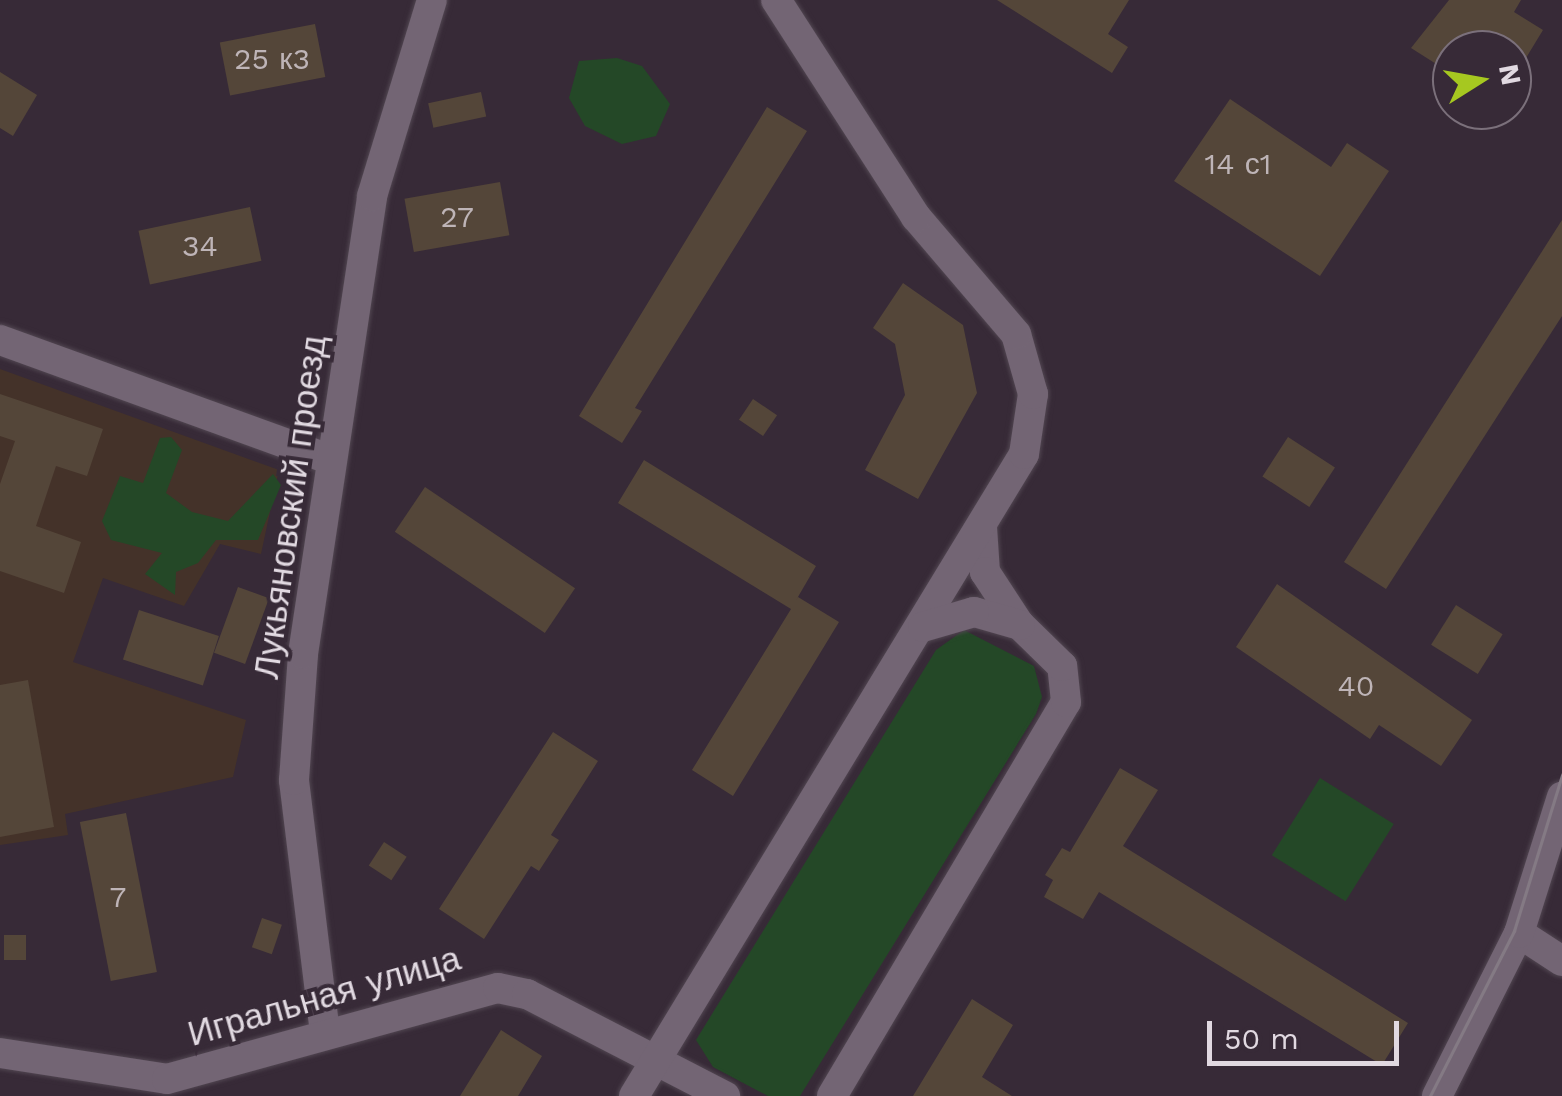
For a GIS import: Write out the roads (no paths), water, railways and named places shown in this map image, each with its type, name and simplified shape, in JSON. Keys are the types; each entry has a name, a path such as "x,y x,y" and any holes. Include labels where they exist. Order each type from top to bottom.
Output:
{"street":[{"name":"Лукьяновский проезд","path":"324,1033 294,780 331,460 372,196 432,0"},
{"path":"634,1096 924,627 1024,454 1033,394 1016,334 916,217 776,0"},
{"path":"0,340 331,460"},
{"path":"832,1096 1066,702 1062,666 1020,624 985,572 982,524"},
{"path":"924,627 974,612 1020,624"},
{"path":"1436,1096 1519,933 1562,797"},
{"path":"1519,933 1562,961"},
{"name":"Игральная улица","path":"0,1052 167,1079 498,988 526,994 725,1096"}],"tram line":[{"path":"1430,1096 1514,931 1562,775"}]}
